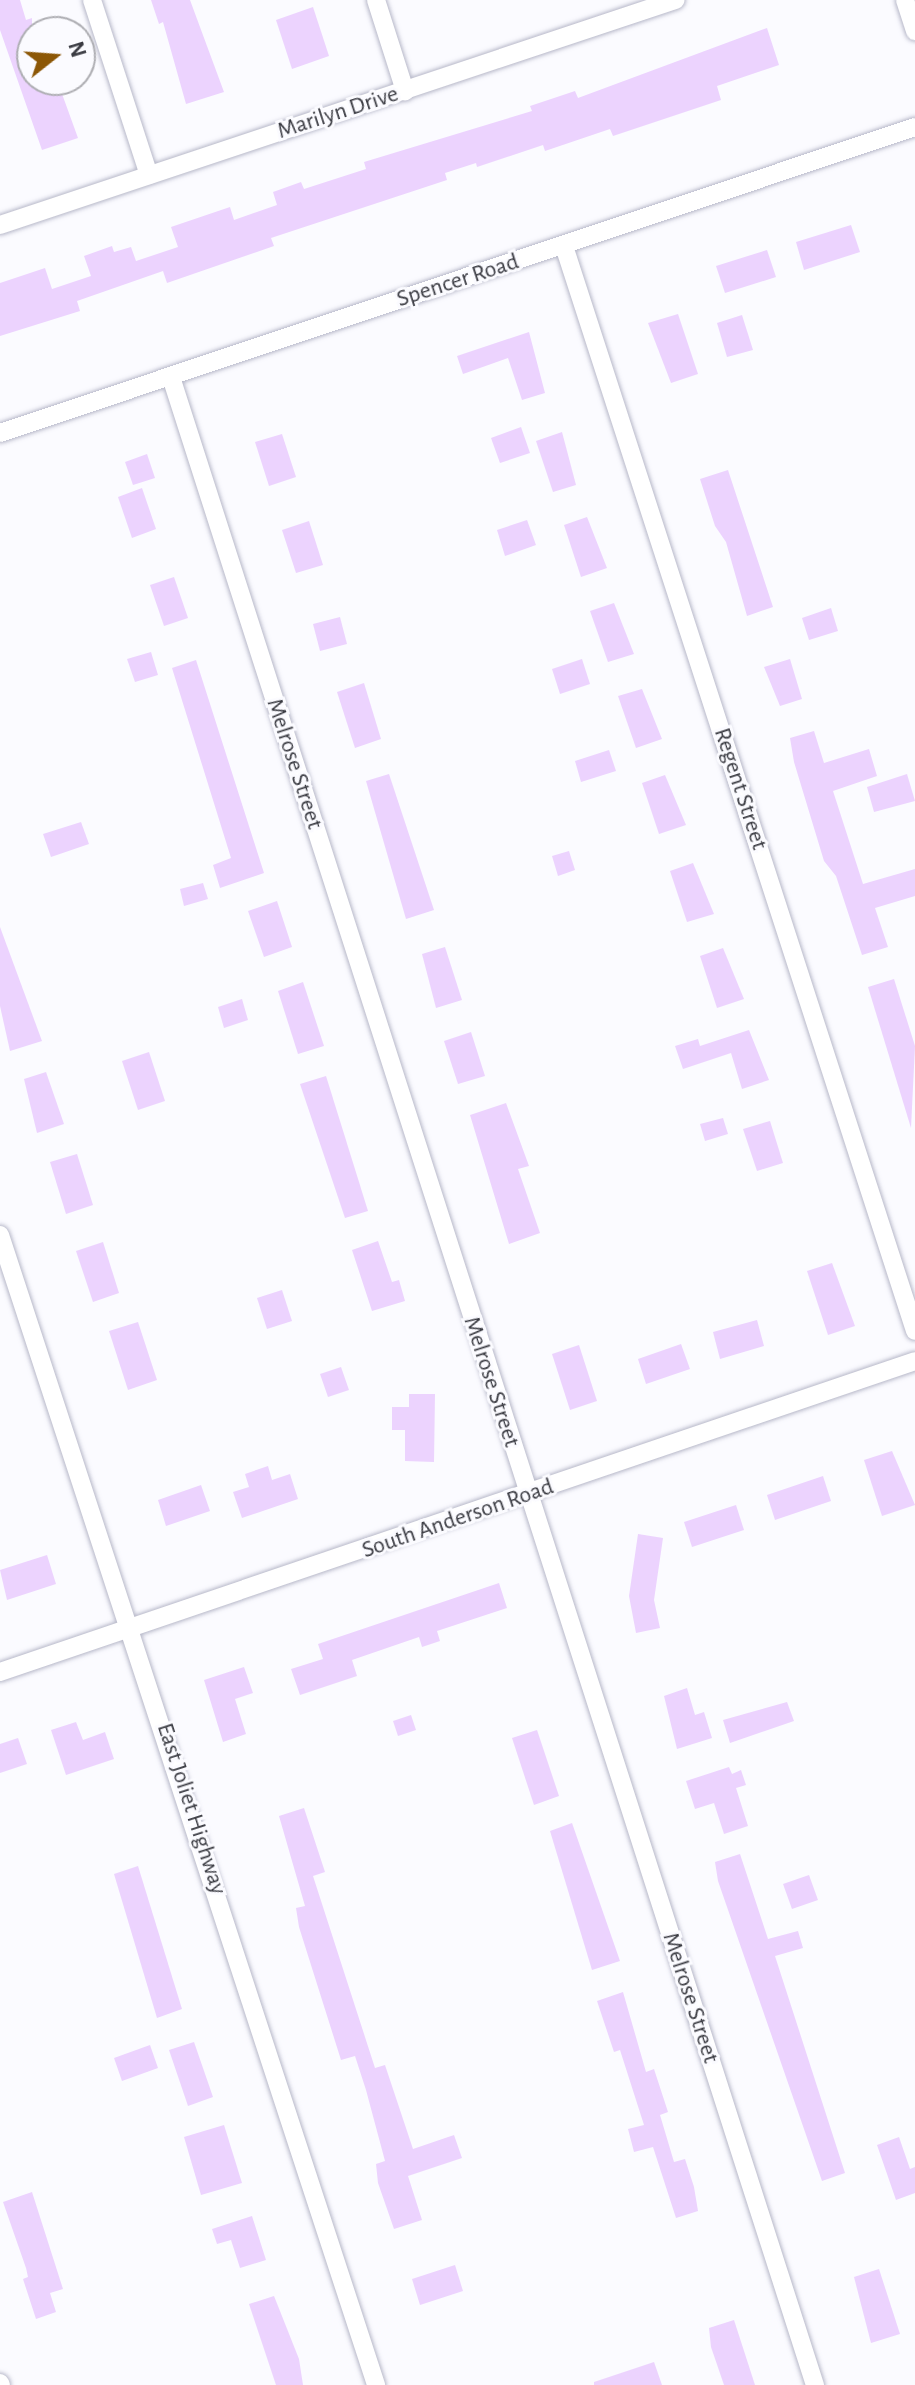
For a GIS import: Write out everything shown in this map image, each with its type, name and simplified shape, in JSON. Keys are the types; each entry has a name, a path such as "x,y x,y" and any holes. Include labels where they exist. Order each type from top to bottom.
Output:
{"street":[{"path":"92,0 149,175"},
{"path":"376,0 405,91"},
{"path":"905,0 915,31"},
{"name":"Marilyn Drive","path":"0,225 664,2"},
{"name":"Spencer Road","path":"0,433 915,127"},
{"name":"Regent Street","path":"564,246 915,1331"},
{"name":"Melrose Street","path":"171,377 527,1496 815,2385"},
{"name":"East Joliet Highway","path":"0,1235 133,1630 376,2385"},
{"name":"South Anderson Road","path":"0,1672 133,1630 915,1361"}],"building":[{"path":"0,0 20,0 25,16 16,16 16,76 0,30"},
{"path":"151,0 190,0 224,92 186,104 163,22 159,24"},
{"path":"313,7 329,56 292,69 276,20"},
{"path":"767,28 779,65 717,86 721,100 613,136 610,129 545,151 543,145 477,167 476,163 445,173 447,180 271,238 274,246 167,283 163,271 77,301 80,311 0,336 0,283 45,268 52,289 91,276 84,256 112,246 114,252 131,247 136,261 178,247 171,227 230,207 234,220 277,205 273,192 301,182 304,189 366,169 364,162 532,111 530,106 575,91 578,98"},
{"path":"23,96 63,96 78,138 42,150"},
{"path":"851,225 860,252 804,270 796,242"},
{"path":"767,250 776,277 725,293 716,266"},
{"path":"678,314 698,374 671,383 648,323"},
{"path":"742,315 753,350 727,357 717,323"},
{"path":"529,332 545,393 522,400 508,358 463,374 457,356"},
{"path":"521,427 530,453 500,463 491,438"},
{"path":"562,432 576,485 553,492 536,441"},
{"path":"282,434 296,477 269,486 255,442"},
{"path":"147,454 155,478 133,485 125,462"},
{"path":"728,470 773,607 747,616 726,542 715,526 700,479"},
{"path":"142,488 156,529 132,538 118,497"},
{"path":"587,517 607,568 581,577 564,525"},
{"path":"527,520 536,545 505,556 497,530"},
{"path":"309,521 323,565 296,573 282,530"},
{"path":"174,577 188,618 164,626 150,585"},
{"path":"614,603 634,654 608,662 590,611"},
{"path":"831,608 838,631 809,640 802,618"},
{"path":"340,617 347,644 320,651 313,624"},
{"path":"151,652 158,675 135,682 127,659"},
{"path":"582,659 590,684 560,694 552,669"},
{"path":"790,659 802,699 780,706 764,667"},
{"path":"196,660 264,873 220,888 213,865 231,858 172,668"},
{"path":"364,683 381,739 355,748 337,692"},
{"path":"642,689 662,739 636,748 618,696"},
{"path":"814,731 824,763 869,749 877,776 833,791 863,884 915,869 915,896 875,908 888,947 862,955 836,876 824,861 794,762 790,738"},
{"path":"609,750 616,771 581,782 575,761"},
{"path":"389,774 434,910 406,919 366,781"},
{"path":"907,774 915,801 874,812 867,787"},
{"path":"665,775 686,825 659,834 642,783"},
{"path":"81,822 89,844 51,857 43,834"},
{"path":"569,851 575,870 558,876 552,856"},
{"path":"693,863 714,914 687,922 670,871"},
{"path":"203,883 208,899 184,906 180,889"},
{"path":"277,901 292,947 264,957 248,911"},
{"path":"0,927 42,1041 10,1051 0,1006"},
{"path":"445,947 462,1000 436,1008 422,954"},
{"path":"723,948 744,999 717,1008 700,956"},
{"path":"894,979 915,1046 911,1128 868,987"},
{"path":"303,982 324,1046 298,1054 278,991"},
{"path":"242,999 248,1020 224,1028 218,1007"},
{"path":"749,1030 769,1080 742,1089 731,1053 683,1069 675,1046 698,1039 700,1046"},
{"path":"471,1032 485,1076 458,1084 444,1041"},
{"path":"149,1052 165,1101 138,1110 122,1061"},
{"path":"46,1072 64,1124 37,1133 24,1079"},
{"path":"326,1076 368,1211 345,1218 300,1084"},
{"path":"506,1103 529,1166 518,1169 540,1233 509,1244 470,1115"},
{"path":"723,1118 728,1134 705,1141 700,1124"},
{"path":"770,1121 783,1163 757,1171 743,1129"},
{"path":"77,1154 93,1205 66,1214 50,1162"},
{"path":"378,1241 392,1282 399,1280 405,1301 372,1311 352,1250"},
{"path":"103,1242 119,1293 93,1302 76,1251"},
{"path":"832,1263 855,1326 828,1335 807,1271"},
{"path":"282,1290 292,1321 267,1329 257,1298"},
{"path":"757,1320 764,1346 720,1359 713,1332"},
{"path":"138,1322 157,1380 128,1390 109,1331"},
{"path":"681,1344 690,1369 646,1384 638,1359"},
{"path":"579,1345 597,1401 570,1410 552,1354"},
{"path":"341,1367 349,1390 328,1397 320,1374"},
{"path":"409,1394 435,1394 434,1462 405,1461 405,1430 392,1430 392,1407 409,1407"},
{"path":"892,1451 915,1505 882,1516 864,1460"},
{"path":"268,1466 272,1480 290,1474 298,1499 242,1518 233,1492 249,1487 245,1474"},
{"path":"823,1476 831,1501 775,1520 767,1495"},
{"path":"201,1485 210,1511 166,1526 158,1500"},
{"path":"736,1505 744,1530 692,1547 684,1522"},
{"path":"638,1534 663,1538 654,1600 660,1628 636,1633 629,1596"},
{"path":"47,1555 56,1584 7,1600 0,1570"},
{"path":"499,1583 507,1608 437,1631 440,1641 422,1647 419,1637 352,1660 357,1676 300,1695 291,1669 323,1659 318,1644"},
{"path":"244,1667 253,1693 235,1699 246,1734 223,1742 204,1680"},
{"path":"687,1688 695,1715 704,1712 712,1738 677,1749 664,1696"},
{"path":"787,1702 794,1721 730,1743 723,1720"},
{"path":"411,1715 416,1730 398,1736 393,1721"},
{"path":"76,1722 83,1740 105,1732 114,1759 66,1775 51,1730"},
{"path":"537,1730 559,1796 534,1805 512,1738"},
{"path":"18,1738 27,1764 0,1773 0,1744"},
{"path":"729,1767 732,1774 741,1770 746,1785 736,1788 748,1826 724,1834 714,1803 695,1809 686,1781"},
{"path":"304,1808 325,1872 313,1876 375,2068 385,2065 413,2149 454,2135 462,2158 408,2176 422,2220 394,2229 378,2183 376,2164 385,2161 366,2090 355,2056 341,2060 299,1927 296,1908 305,1906 279,1816"},
{"path":"572,1823 620,1961 592,1970 550,1831"},
{"path":"740,1854 768,1939 798,1931 803,1948 775,1956 845,2173 822,2181 718,1881 715,1862"},
{"path":"138,1866 182,2009 157,2018 114,1874"},
{"path":"809,1875 818,1900 792,1909 783,1884"},
{"path":"623,1992 646,2072 654,2069 668,2112 660,2115 674,2162 685,2159 694,2187 698,2211 676,2218 653,2147 634,2152 628,2129 644,2125 620,2050 614,2052 597,2001"},
{"path":"194,2042 213,2097 188,2106 169,2050"},
{"path":"150,2045 158,2068 122,2081 114,2058"},
{"path":"224,2125 242,2183 201,2195 184,2137"},
{"path":"899,2137 910,2169 915,2167 915,2193 896,2200 877,2145"},
{"path":"32,2192 63,2289 50,2293 56,2312 36,2319 23,2279 28,2277 26,2268 3,2202"},
{"path":"252,2216 266,2260 240,2268 231,2240 217,2244 212,2229"},
{"path":"455,2265 463,2291 420,2305 412,2279"},
{"path":"879,2269 900,2334 871,2343 854,2277"},
{"path":"274,2296 299,2359 303,2385 276,2385 249,2304"},
{"path":"734,2320 755,2385 724,2385 711,2347 709,2328"},
{"path":"654,2362 662,2385 594,2385 594,2382"}]}
